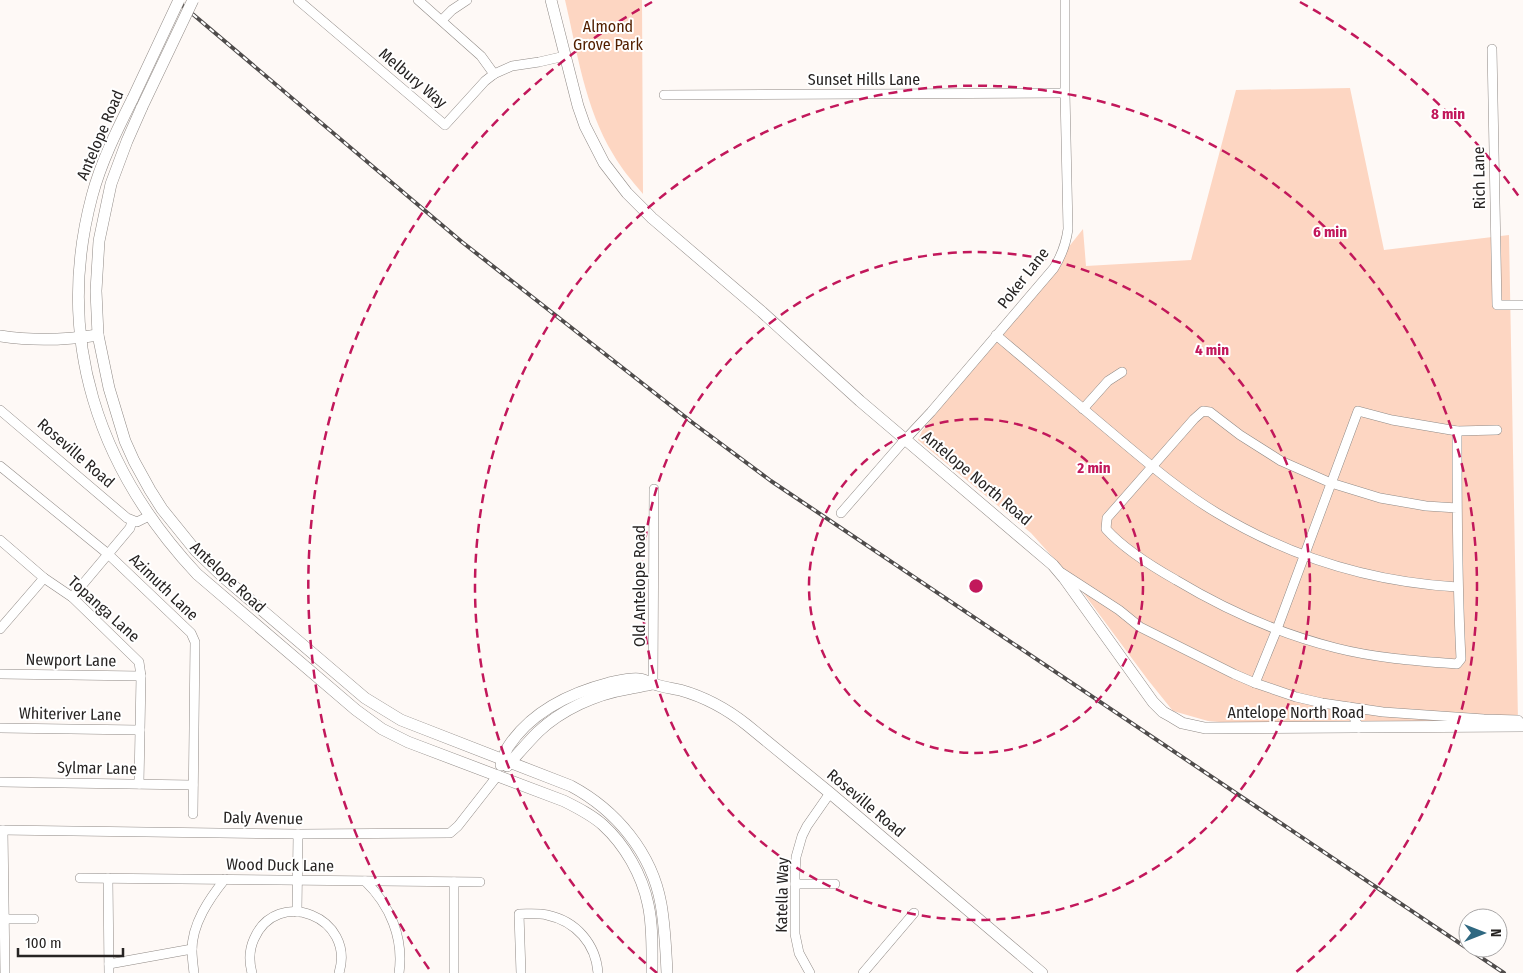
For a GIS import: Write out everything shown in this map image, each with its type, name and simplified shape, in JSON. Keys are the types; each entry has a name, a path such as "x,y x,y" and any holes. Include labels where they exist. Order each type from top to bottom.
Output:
{"main road":[{"name":"Antelope Road","path":"179,0 104,160 94,188 83,239 79,274 79,316 87,376 104,432 124,477 149,516 193,570 356,710 382,730 408,742 553,796 575,806 604,826 634,865 639,877 648,905 652,973"},
{"name":"Antelope Road","path":"193,0 117,164 106,207 98,256 96,291 98,335 105,372 116,412 134,461 162,509 196,551 222,576 365,698 414,726 571,786 593,799 612,815 629,835 645,858 651,871 661,902 664,919 667,973"},
{"name":"Antelope North Road","path":"551,0 578,106 585,126 604,163 627,194 652,218 906,439 1038,551 1056,569 1084,605 1144,690 1162,712 1182,723 1205,728 1523,726"},
{"path":"0,336 45,339 81,338 98,335"},
{"path":"149,516 158,516 186,549 193,552 196,551"},
{"path":"193,570 207,571 239,598 250,600"},
{"path":"246,616 250,612 254,612 287,638 297,640"},
{"name":"Roseville Road","path":"498,775 507,761 538,732 580,704 626,689 653,684 695,695 734,715 830,793 1042,973"}],"street":[{"name":"Melbury Way","path":"298,0 445,124 485,81 494,74 512,66 565,56"},
{"path":"418,0 482,56 494,74"},
{"path":"442,20 452,10 467,0"},
{"name":"Poker Lane","path":"841,513 931,412 1054,268 1063,252 1068,229 1065,0"},
{"name":"Rich Lane","path":"1492,49 1496,305 1523,305"},
{"name":"Sunset Hills Lane","path":"664,95 1065,92"},
{"path":"996,336 1152,468 1216,512 1247,530 1303,556 1358,573 1416,583 1458,587"},
{"path":"1083,409 1108,381 1122,372"},
{"name":"Roseville Road","path":"0,410 132,521"},
{"path":"1255,684 1358,410 1392,420 1457,431 1498,430"},
{"path":"1457,431 1458,587 1461,659 1457,664 1405,659 1338,649 1252,620 1218,604 1162,573 1114,538 1106,528 1107,518 1202,411 1210,412 1240,436 1281,461 1331,483 1388,499 1426,506 1457,508"},
{"name":"Azimuth Lane","path":"0,466 108,554 194,637 192,814"},
{"name":"Old Antelope Road","path":"653,684 654,489"},
{"path":"72,597 130,528 132,521 137,522 149,516"},
{"name":"Topanga Lane","path":"1,543 44,578 72,597 136,658 141,667 139,784"},
{"path":"1056,569 1119,610 1140,628 1255,684 1322,703 1393,713 1518,720 1523,726"},
{"path":"0,629 44,578"},
{"name":"Newport Lane","path":"0,674 141,676"},
{"path":"1349,707 1360,728"},
{"name":"Whiteriver Lane","path":"0,728 140,730"},
{"name":"Daly Avenue","path":"2,830 298,834 450,833 458,826 498,775"},
{"name":"Sylmar Lane","path":"0,782 193,784"},
{"name":"Katella Way","path":"810,973 803,962 796,944 796,857 802,836 812,816 830,793"},
{"path":"2,830 6,973"},
{"path":"297,912 298,834"},
{"name":"Wood Duck Lane","path":"80,878 480,882"},
{"path":"108,878 109,969 192,949"},
{"path":"194,973 192,949 194,934 202,912 225,880"},
{"path":"365,881 386,906 396,928 400,956 399,973"},
{"path":"454,882 454,973"},
{"path":"795,884 835,884"},
{"path":"252,973 250,953 255,936 272,918 288,912 306,913 321,919 333,931 342,955 339,973"},
{"path":"863,973 914,913"},
{"path":"521,973 519,914 545,914 570,924 583,935 592,949 598,973"},
{"path":"5,919 34,918"}],"green space":[{"name":"Almond Grove Park","path":"565,0 642,0 643,194 616,159 595,118 583,79"},
{"path":"1350,88 1384,250 1509,235 1518,721 1257,725 1208,721 1173,711 1076,583 1031,533 918,440 922,431 1083,229 1086,266 1191,260 1236,90"}],"railway":[{"path":"176,0 462,242 693,423 771,481 1504,973"}]}
